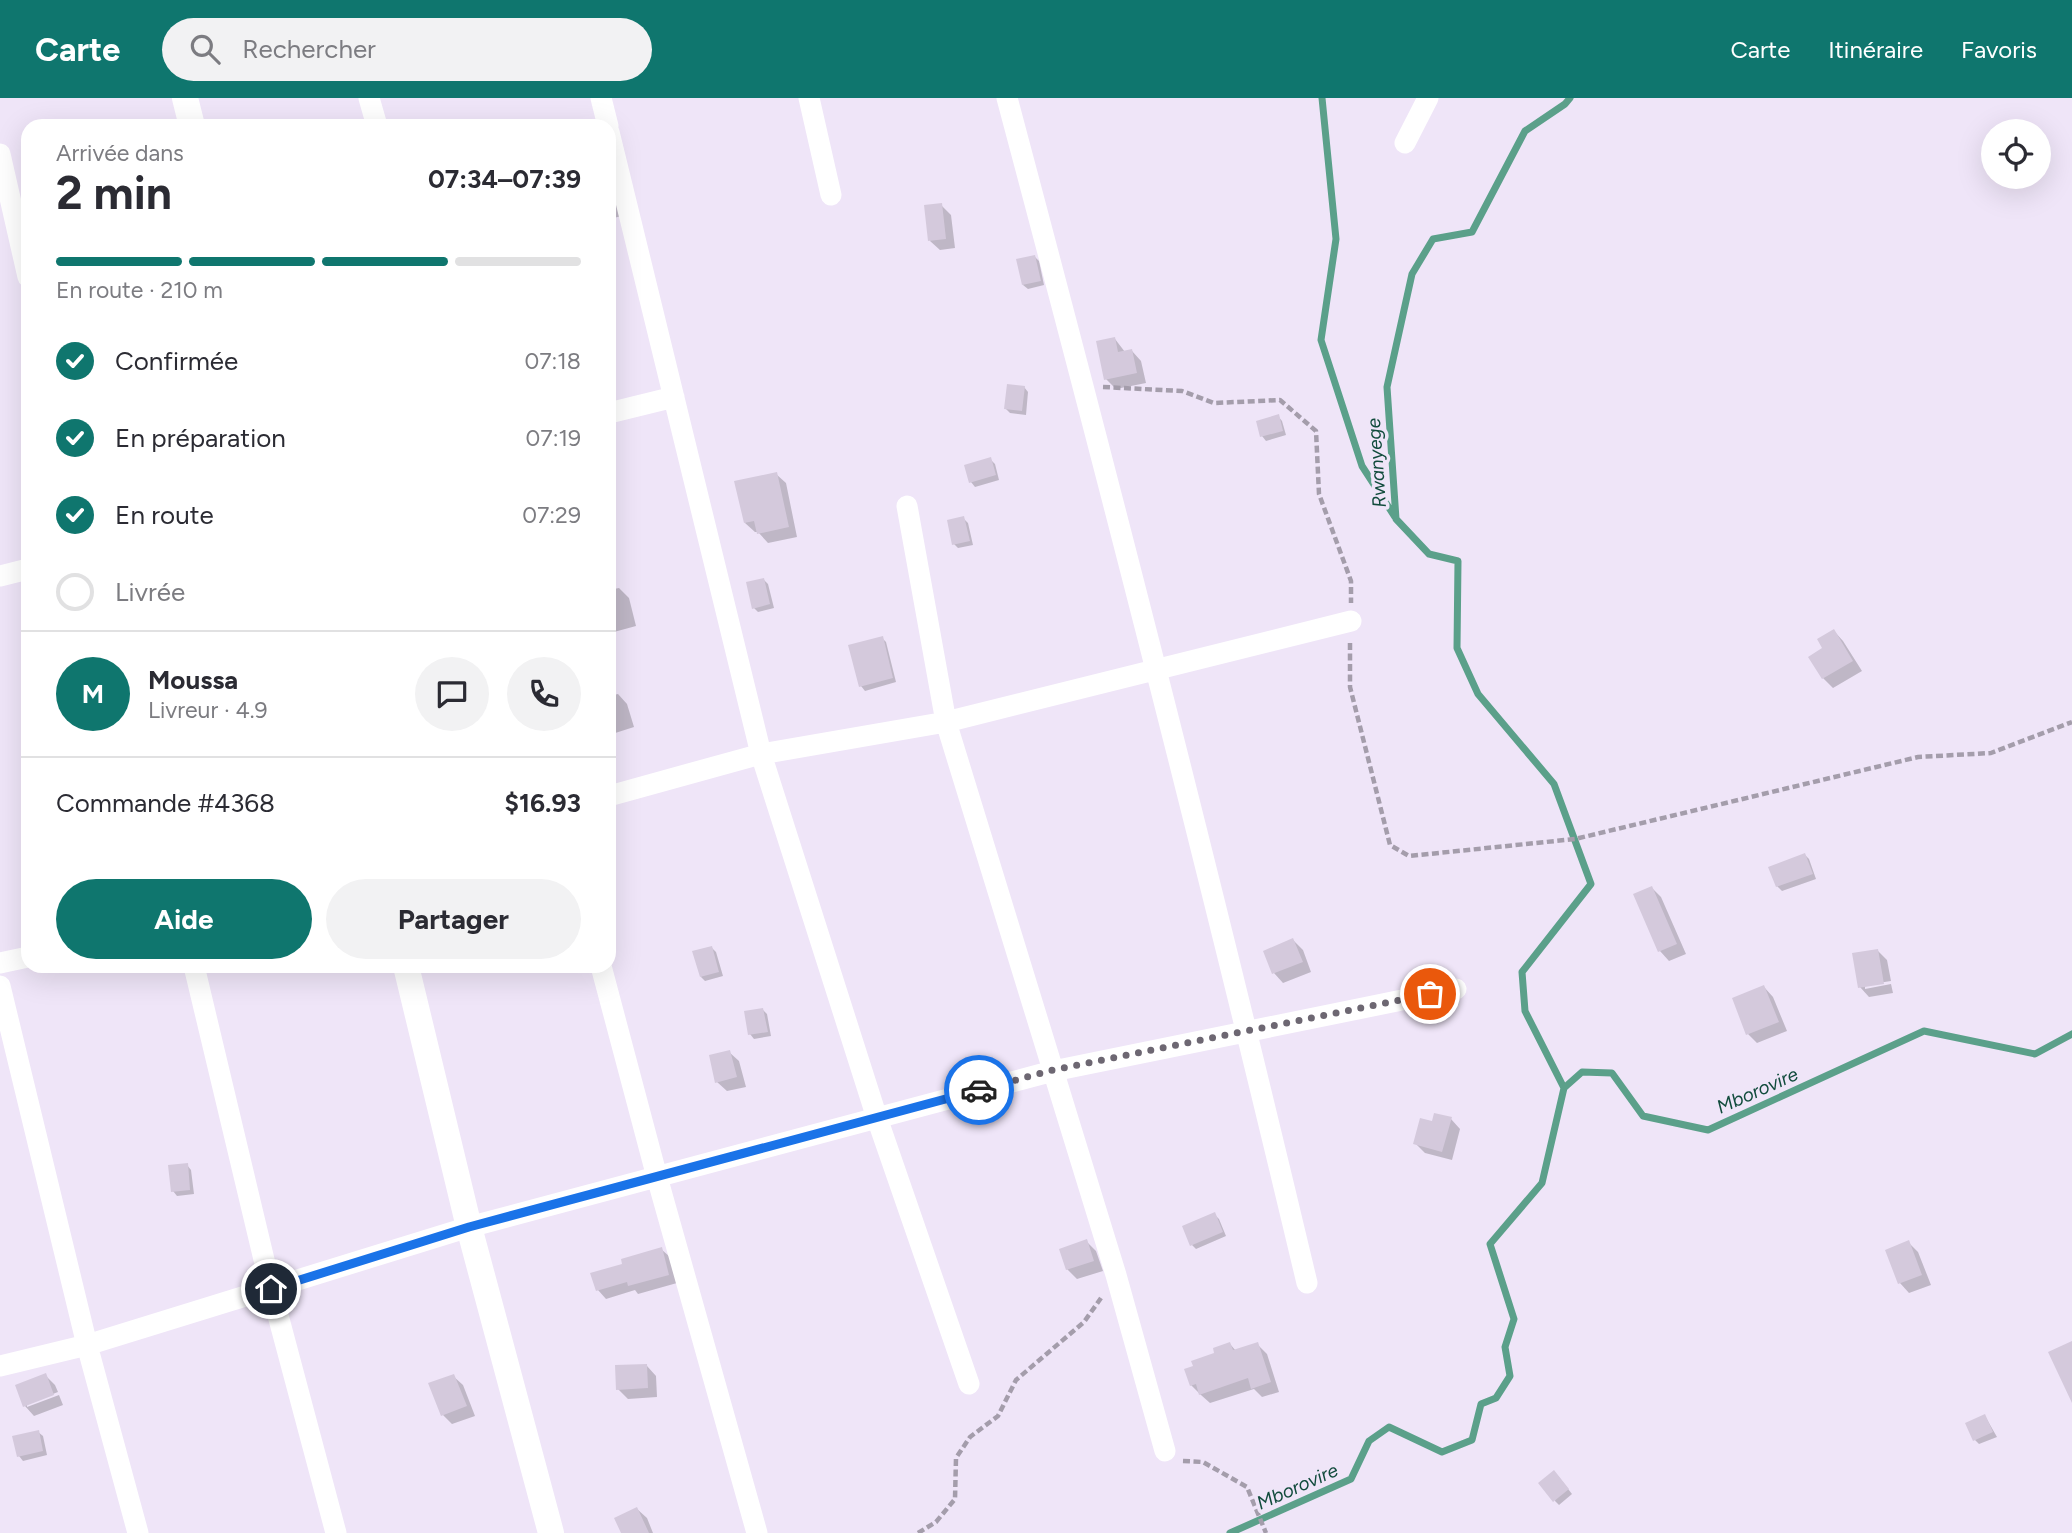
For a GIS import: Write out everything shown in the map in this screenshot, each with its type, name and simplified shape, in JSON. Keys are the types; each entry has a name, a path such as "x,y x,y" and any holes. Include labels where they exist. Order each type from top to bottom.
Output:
{"street":[{"path":"185,98 190,119"},
{"path":"369,98 375,119"},
{"path":"601,98 606,119"},
{"path":"809,98 831,195"},
{"path":"1007,98 1084,386 1247,1030 1307,1283"},
{"path":"1405,143 1428,98"},
{"path":"0,154 21,246"},
{"path":"616,161 761,754 877,1118 970,1384"},
{"path":"616,412 674,397"},
{"path":"907,506 946,722 1116,1275 1165,1451"},
{"path":"0,576 21,571"},
{"path":"616,794 761,754 946,722 1351,621"},
{"path":"0,963 21,958"},
{"path":"196,973 271,1289 336,1533"},
{"path":"408,973 469,1227 551,1533"},
{"path":"603,973 757,1533"},
{"path":"0,986 88,1345 138,1533"},
{"path":"0,1366 88,1345 469,1227 1053,1070 1456,989"}],"path":[{"path":"1084,386 1182,391 1214,402 1280,400 1316,431 1319,494 1351,581 1350,687 1390,845 1409,856 1575,839 1918,757 1991,753 2072,722"},
{"path":"918,1533 936,1522 955,1499 956,1458 970,1437 998,1416 1016,1380 1084,1322 1116,1275"},
{"path":"1165,1451 1176,1461 1203,1462 1247,1487 1266,1533"}],"building":[{"path":"942,203 946,239 928,241 924,205"},
{"path":"1035,255 1041,281 1022,285 1016,259"},
{"path":"1115,337 1118,352 1132,349 1137,373 1104,380 1096,341"},
{"path":"1007,384 1025,386 1022,411 1004,409"},
{"path":"1279,414 1283,431 1260,437 1256,421"},
{"path":"991,457 996,475 969,483 964,465"},
{"path":"777,472 789,527 757,534 754,521 744,523 734,481"},
{"path":"964,516 970,541 952,545 947,520"},
{"path":"764,578 770,604 752,609 746,582"},
{"path":"1834,629 1853,661 1822,679 1808,657 1822,648 1817,639"},
{"path":"883,636 893,678 859,687 848,645"},
{"path":"1805,853 1813,874 1776,887 1768,867"},
{"path":"1652,886 1677,944 1658,952 1633,894"},
{"path":"1293,938 1303,962 1272,974 1263,951"},
{"path":"712,946 719,972 700,977 692,951"},
{"path":"1878,949 1884,984 1858,988 1852,953"},
{"path":"1764,985 1779,1022 1746,1035 1732,998"},
{"path":"763,1008 768,1032 748,1035 744,1011"},
{"path":"730,1050 737,1077 715,1083 709,1055"},
{"path":"1434,1113 1452,1117 1442,1152 1413,1144 1420,1118 1432,1121"},
{"path":"188,1163 190,1190 171,1192 168,1165"},
{"path":"1215,1212 1223,1232 1190,1246 1182,1226"},
{"path":"1087,1239 1094,1261 1066,1270 1059,1249"},
{"path":"1909,1240 1922,1275 1898,1284 1885,1250"},
{"path":"662,1247 669,1275 628,1286 627,1282 596,1291 590,1273 622,1264 621,1259"},
{"path":"2072,1341 2072,1403 2048,1352"},
{"path":"1230,1342 1233,1350 1258,1342 1271,1382 1251,1389 1248,1378 1199,1395 1196,1384 1190,1386 1184,1369 1193,1366 1191,1361 1214,1353 1213,1348"},
{"path":"647,1364 648,1388 616,1390 615,1365"},
{"path":"46,1373 54,1395 23,1407 15,1385"},
{"path":"454,1374 467,1406 441,1416 428,1383"},
{"path":"1985,1414 1993,1432 1973,1441 1965,1423"},
{"path":"39,1430 43,1451 17,1457 12,1436"},
{"path":"1554,1470 1569,1489 1553,1502 1538,1483"},
{"path":"637,1507 649,1533 621,1533 614,1518"}],"waterway":[{"path":"1322,98 1336,239 1321,340 1362,466 1395,517"},
{"name":"Rwanyege","path":"1564,1088 1525,1011 1522,972 1591,884 1554,784 1478,694 1457,648 1458,561 1429,554 1396,519 1387,387 1412,274 1433,239 1472,232 1525,131 1570,98"},
{"name":"Mborovire","path":"1230,1533 1351,1479 1369,1441 1389,1427 1442,1452 1472,1440 1481,1404 1496,1398 1510,1376 1505,1347 1514,1319 1490,1244 1542,1183 1564,1088 1582,1072 1612,1073 1643,1116 1708,1130 1924,1031 2035,1054 2072,1034"}],"way so far":[{"path":"979,1090 1053,1070 1430,994"}],"route":[{"path":"271,1289 469,1227 979,1090"}]}
